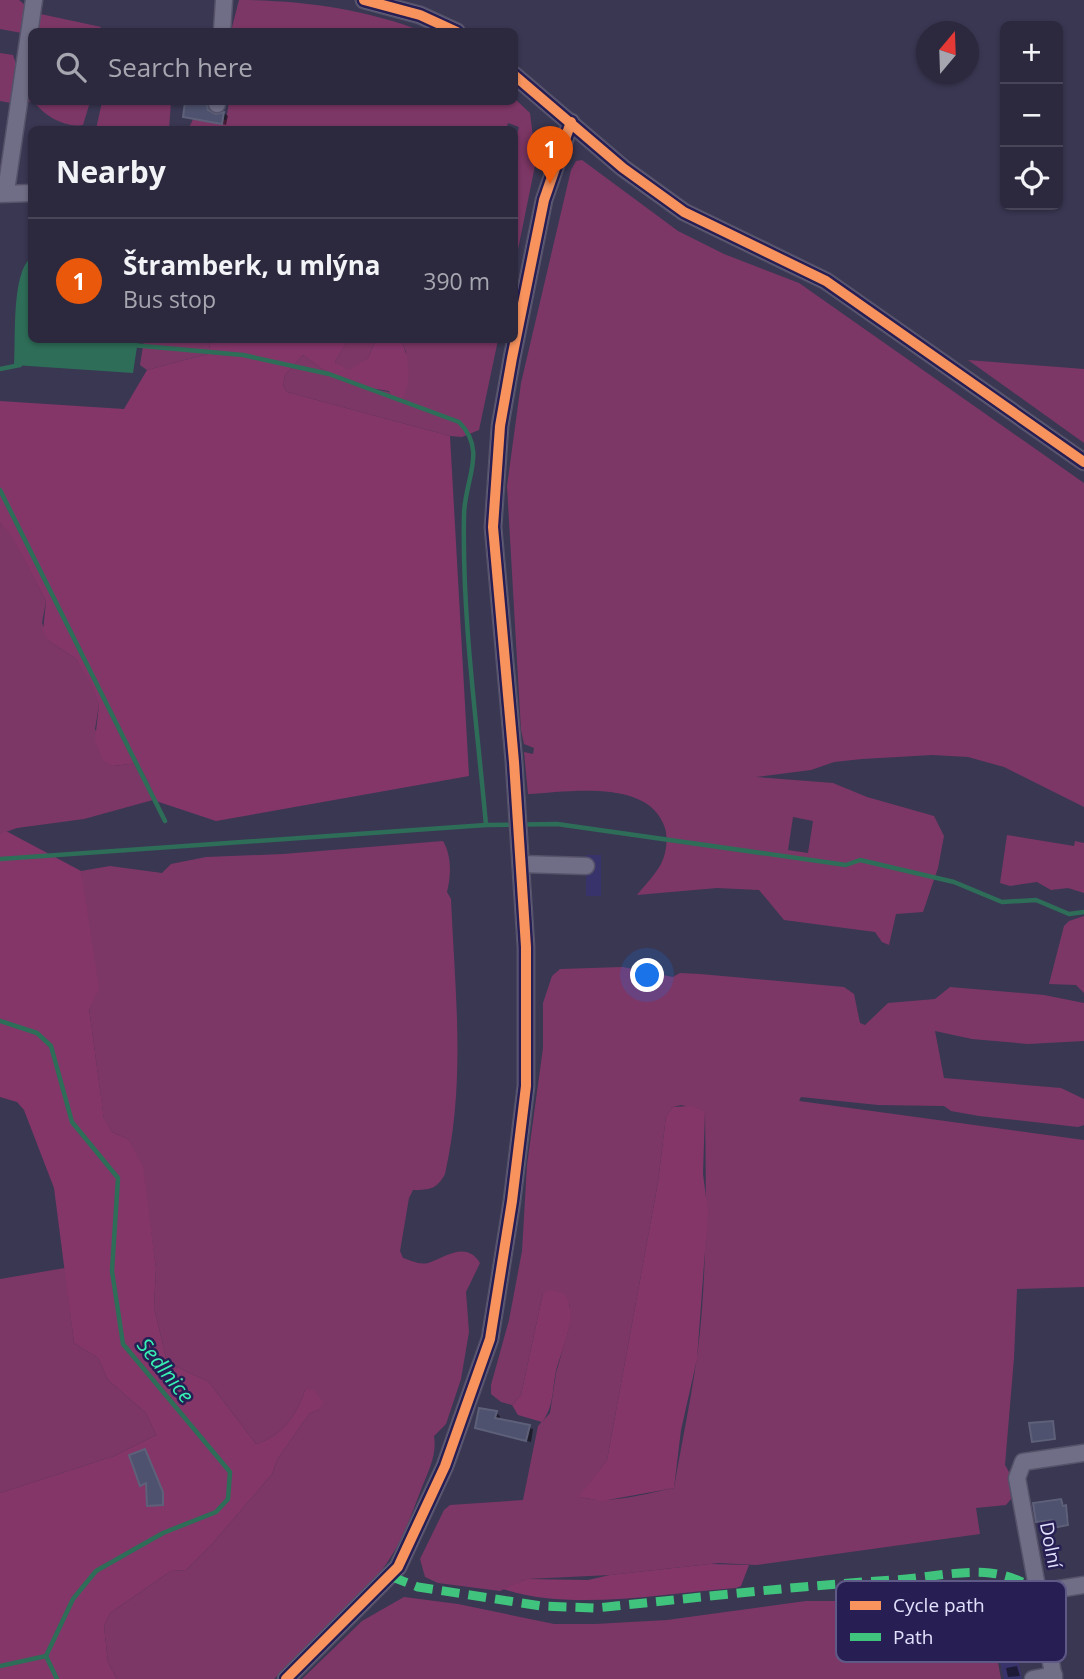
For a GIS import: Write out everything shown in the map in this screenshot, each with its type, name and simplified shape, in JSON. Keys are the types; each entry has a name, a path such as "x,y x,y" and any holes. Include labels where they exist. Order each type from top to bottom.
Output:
{"street":[{"path":"29,28 34,0"},
{"path":"222,28 224,0"},
{"path":"364,0 420,15 448,28"},
{"path":"28,37 3,192 28,193"},
{"path":"518,78 623,168 684,212 826,281 1084,462"},
{"path":"518,328 544,200 571,122"},
{"path":"286,1679 398,1567 445,1466 490,1339 512,1201 526,1086 526,947 493,527 500,426 515,343"},
{"path":"520,864 586,866"},
{"name":"Dolní","path":"1038,1581 1017,1478 1023,1462 1084,1453"},
{"path":"1066,1588 1084,1586"},
{"path":"1033,1679 1054,1677"}],"shaded area":[{"path":"0,0 19,0 26,6 22,33 0,29"},
{"path":"239,0 332,7 414,28 232,28"},
{"path":"36,13 101,27 101,28 34,28"},
{"path":"0,53 13,55 16,64 11,103 0,101"},
{"path":"28,67 28,102 24,101"},
{"path":"518,102 530,113 536,161 518,249 518,126 508,123 507,126 190,126 195,115 226,120 228,105 518,105"},
{"path":"37,105 89,105 83,125 69,125 44,112"},
{"path":"101,105 171,105 169,126 97,126"},
{"path":"582,160 678,231 724,254 799,283 1084,483 1084,807 1004,767 968,757 932,755 862,759 834,762 811,770 756,777 833,783 867,797 934,816 944,836 938,868 923,912 896,914 889,945 882,942 875,932 784,920 759,890 717,888 637,895 659,868 666,849 665,828 653,809 639,800 603,791 528,794 524,752 533,754 534,748 524,744 521,730 507,486 521,383 571,170 576,161","holes":["793,817 813,821 808,853 788,850"]},
{"path":"28,262 28,343 138,343 133,373 14,365 17,292"},
{"path":"144,343 210,343 208,354 147,370 140,365"},
{"path":"210,343 346,343 335,362 349,370 368,358 375,343 402,343 408,379 400,401 392,399 389,391 357,386 322,369 303,355 285,375 283,386 287,392 450,436 469,776 216,821 153,800 149,783 137,763 113,766 103,760 95,740 99,705 92,685 76,659 49,641 43,631 46,601 12,536 0,523 0,401 124,409 147,370 208,354"},
{"path":"375,343 368,358 349,371 335,362 346,344"},
{"path":"402,343 497,343 479,430 462,437 450,436 287,392 283,386 285,375 303,355 322,369 356,386 389,392 393,399 400,401 406,352"},
{"path":"968,360 1084,369 1084,443"},
{"path":"0,523 12,535 46,601 42,623 49,641 76,659 93,685 99,705 95,729 113,766 137,763 149,783 153,800 84,819 17,828 0,834"},
{"path":"6,831 81,871 99,989 89,1008 104,1119 112,1132 128,1139 143,1167 156,1268 154,1307 167,1362 209,1382 256,1444 274,1436 288,1423 305,1390 313,1390 323,1402 319,1409 309,1414 277,1460 272,1474 186,1570 171,1571 110,1613 104,1626 108,1663 117,1679 0,1679 0,1493 114,1456 156,1435 146,1413 108,1380 98,1358 74,1343 54,1188 24,1110 17,1102 0,1097 0,834"},
{"path":"1007,835 1074,846 1075,841 1084,843 1084,893 1068,888 1051,890 1037,882 1010,886 1000,883"},
{"path":"443,841 450,866 447,892 451,899 456,1003 455,1105 445,1174 432,1188 413,1190 409,1198 400,1251 403,1258 427,1263 463,1251 475,1256 480,1263 466,1292 469,1332 461,1379 446,1424 434,1436 433,1456 427,1474 401,1539 380,1573 338,1621 274,1679 117,1679 108,1663 104,1626 110,1613 171,1571 186,1570 272,1474 277,1460 309,1414 319,1409 305,1390 288,1423 274,1436 256,1444 209,1382 167,1362 154,1307 156,1268 147,1203 128,1139 112,1132 104,1120 89,1008 81,871 110,866 162,873 171,864 206,857 283,854"},
{"path":"586,855 601,855 601,896 586,896"},
{"path":"1084,916 1084,993 1076,985 1049,984 1064,926 1069,921"},
{"path":"623,967 673,977 680,973 700,974 844,987 854,994 860,1023 865,1025 888,1003 935,999 950,987 1044,995 1084,1003 1084,1041 1028,1044 972,1039 935,1031 944,1078 1061,1088 1084,1099 1084,1125 1078,1127 979,1116 951,1111 944,1106 878,1105 801,1097 799,1101 1084,1140 1084,1287 1017,1289 1005,1465 1009,1472 1011,1499 1006,1505 976,1508 980,1534 756,1565 719,1563 610,1575 527,1579 500,1591 438,1583 425,1577 420,1559 444,1510 450,1505 523,1500 538,1426 550,1413 556,1373 568,1331 570,1305 543,1293 521,1395 512,1405 501,1402 491,1394 491,1385 509,1320 522,1251 527,1165 543,1048 543,1003 552,976 560,969","holes":["681,1105 705,1111 706,1185 702,1309 694,1376 674,1488 615,1499 580,1497 607,1460 658,1182 666,1116 673,1107"]},
{"path":"690,1106 705,1111 703,1174 708,1213 697,1359 681,1430 674,1488 602,1501 579,1497 607,1460 658,1182 666,1116 673,1107"},
{"path":"65,1268 74,1343 98,1358 108,1380 146,1413 156,1435 114,1456 0,1493 0,1279"},
{"path":"550,1290 563,1293 568,1300 570,1320 556,1371 551,1404 542,1422 518,1415 512,1405 521,1395 543,1293"},
{"path":"710,1564 749,1565 741,1586 736,1588 649,1597 558,1599 503,1589 527,1579 588,1580"},
{"path":"404,1597 458,1604 554,1624 667,1620 806,1601 836,1601 836,1662 998,1662 1001,1679 302,1679 362,1621"},
{"path":"1000,1662 1019,1662 1022,1679 1004,1679"}],"building":[{"path":"185,105 207,105 208,110 216,114 224,112 222,124 183,117"},
{"path":"479,1408 497,1411 495,1418 530,1425 526,1441 475,1428"},
{"path":"1053,1421 1055,1439 1032,1442 1029,1423"},
{"path":"145,1449 163,1492 163,1505 147,1506 146,1483 140,1486 129,1455"},
{"path":"1061,1499 1063,1506 1066,1505 1068,1525 1053,1528 1052,1520 1036,1522 1033,1503"}],"waterway":[{"path":"132,345 243,355 329,374 459,422 468,433 473,455 464,516 465,593 486,825"},
{"path":"0,369 20,365"},
{"path":"0,490 165,821"},
{"path":"0,859 486,825 557,824 846,865 860,860 954,882 1002,902 1036,900 1069,914 1084,912"},
{"name":"Sedlnice","path":"0,1021 37,1033 51,1046 72,1122 118,1178 112,1271 123,1344 230,1472 228,1499 216,1512 163,1533 96,1571 73,1599 46,1656 57,1679"},
{"path":"0,1666 46,1656"}],"marked path":[{"path":"881,1581 966,1573 1004,1575 1019,1581"},
{"path":"390,1576 418,1587 541,1606 596,1608 836,1585"}],"cycle path":[{"path":"364,0 420,15 448,28"},
{"path":"518,78 623,168 684,212 826,281 1084,462"},
{"path":"518,328 544,200 571,122"},
{"path":"286,1679 398,1567 445,1466 490,1339 512,1201 526,1086 526,947 514,762 493,527 500,426 515,343"}],"place":[{"name":"Štramberk, u mlýna","path":"550,184"}]}
